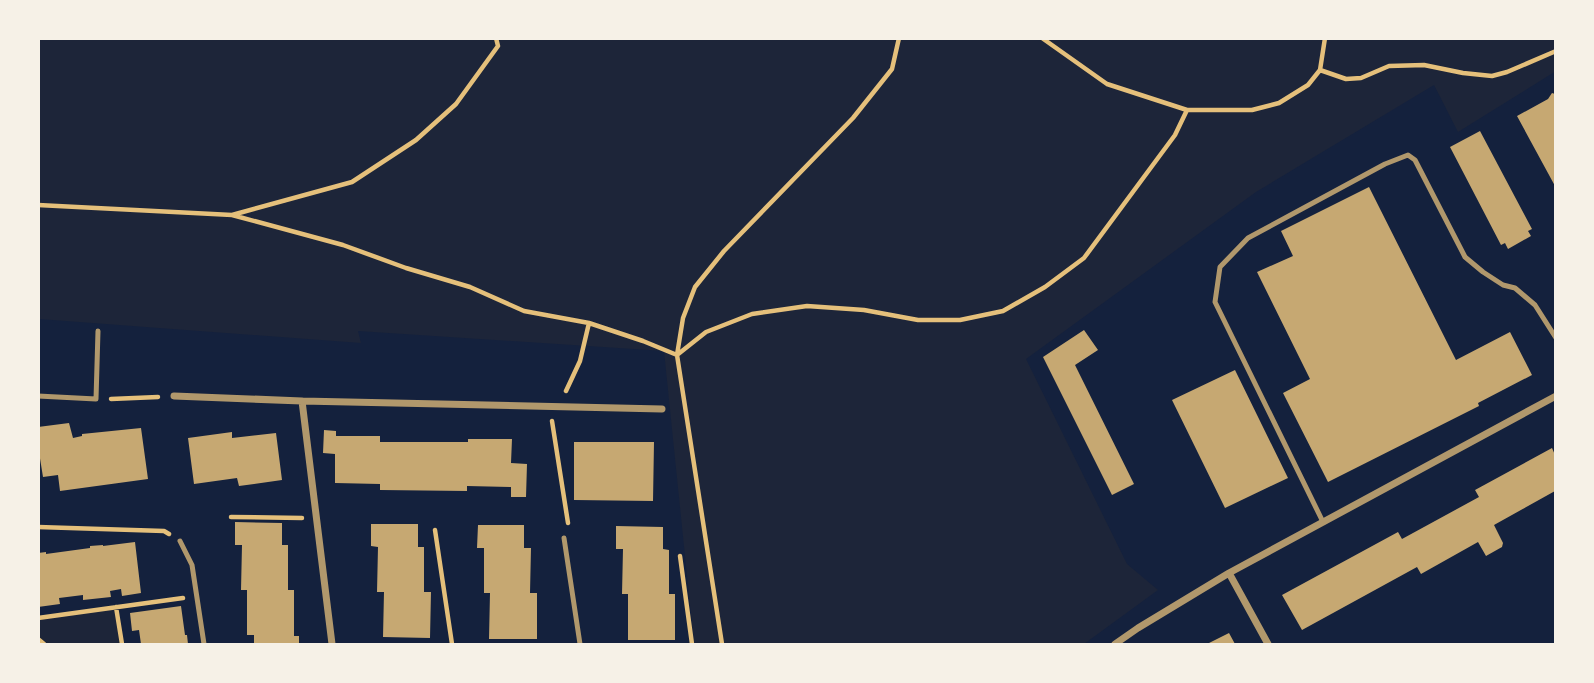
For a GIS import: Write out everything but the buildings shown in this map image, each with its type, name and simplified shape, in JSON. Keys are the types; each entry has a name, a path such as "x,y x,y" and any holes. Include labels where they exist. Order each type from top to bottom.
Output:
{"street":[{"path":"174,396 662,409"},
{"path":"1115,645 1229,573 1556,396"},
{"path":"302,401 332,645"},
{"path":"1229,573 1268,645"}],"lane":[{"path":"1323,522 1214,302 1220,267 1248,238 1385,164 1408,155 1415,160 1465,257 1503,285 1516,288 1535,305 1556,338"},
{"path":"38,396 96,400 98,331"},
{"path":"564,538 580,645"},
{"path":"180,541 192,565 204,645"}],"path":[{"path":"232,215 352,182 416,140 456,104 498,46 496,38"},
{"path":"722,645 677,355 683,318 695,288 724,251 853,118 892,69 899,38"},
{"path":"1042,38 1107,84 1187,110 1251,110 1279,103 1308,85 1320,70 1325,38"},
{"path":"1320,70 1346,79 1361,78 1389,66 1424,65 1493,76 1534,62 1556,51"},
{"path":"677,355 706,332 752,314 807,306 864,310 918,320 960,320 1003,311 1045,287 1084,258 1175,135 1187,110"},
{"path":"38,205 232,215 344,245 406,268 470,287 524,310 589,323 677,355"},
{"path":"564,538 568,524 550,407 568,390 580,361 589,323"},
{"path":"96,400 174,396"},
{"path":"231,517 317,519"},
{"path":"38,527 163,531 180,541"},
{"path":"435,530 452,645"},
{"path":"680,556 692,645"},
{"path":"38,618 198,596"},
{"path":"116,607 122,645"},
{"path":"38,639 44,645"}],"shaded area":[{"path":"1555,38 1556,71 1458,132 1434,85 1256,192 1026,359 1127,564 1158,590 1084,644 694,644 664,351 358,331 361,343 39,319 38,39"},
{"path":"116,607 122,644 39,644 38,618"}]}
